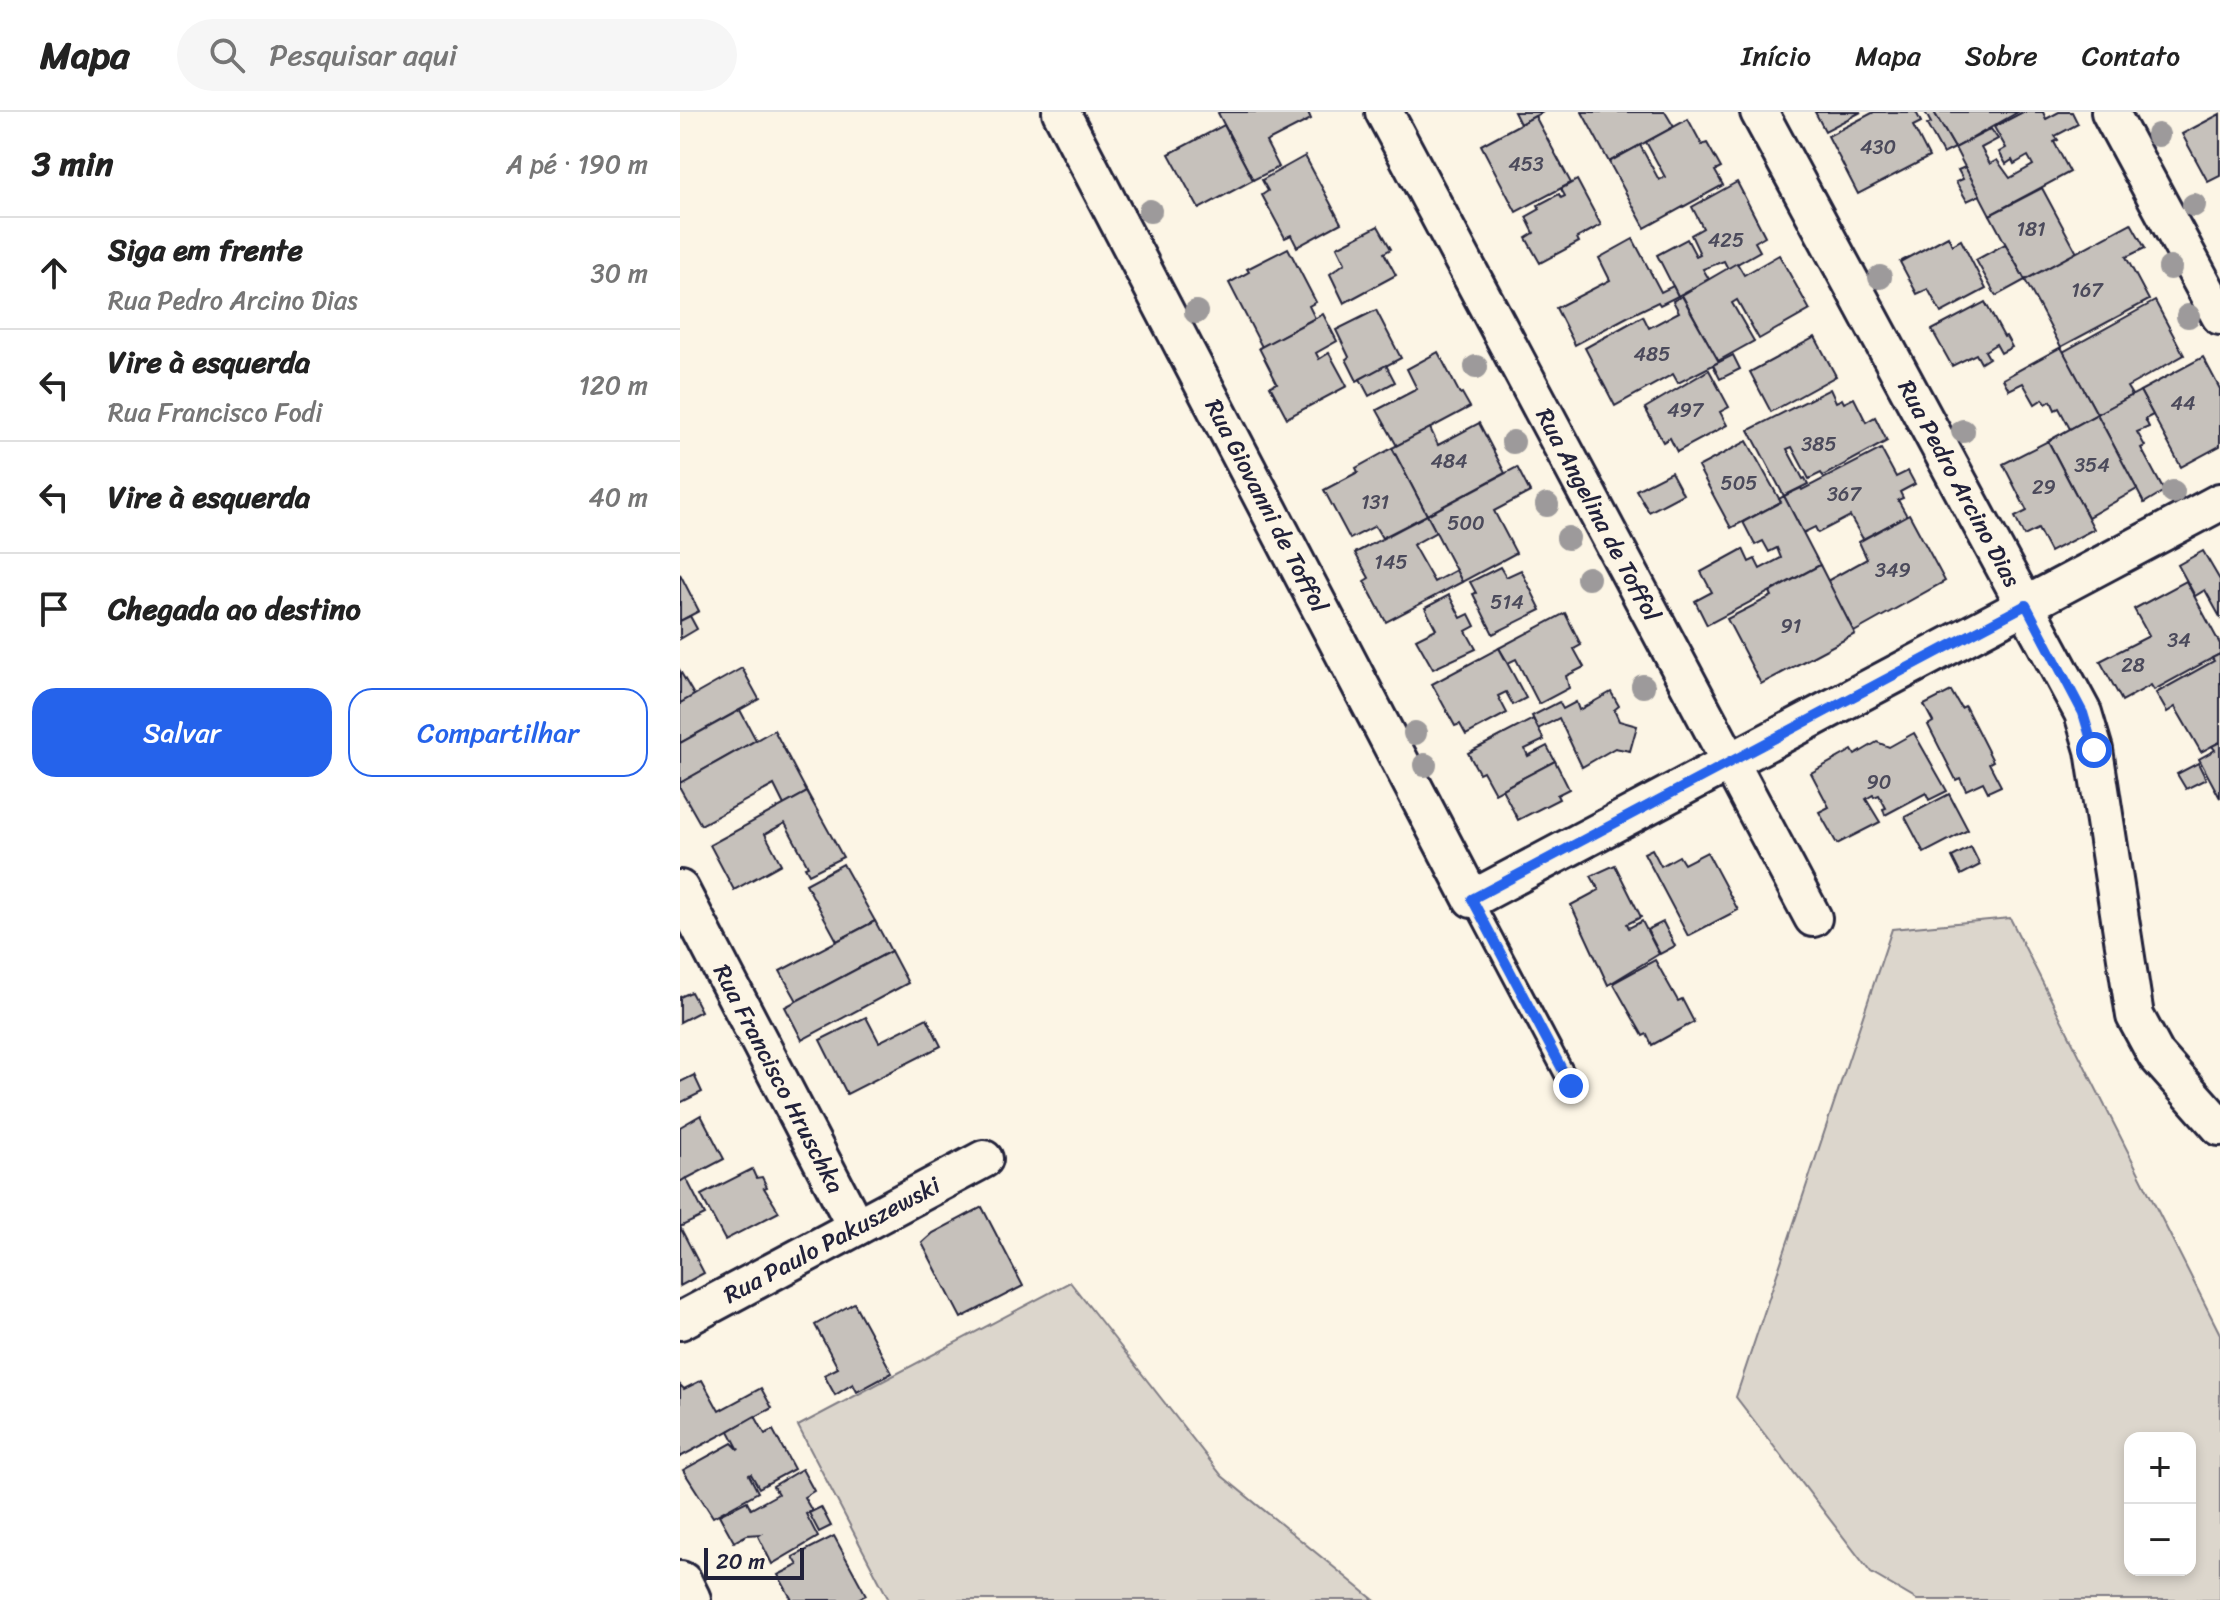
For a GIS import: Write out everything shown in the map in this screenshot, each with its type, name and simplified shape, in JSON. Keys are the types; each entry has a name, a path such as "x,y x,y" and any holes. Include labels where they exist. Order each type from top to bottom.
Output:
{"main road":[{"path":"680,1584 688,1600"}],"street":[{"name":"Rua Giovanni de Toffol","path":"1061,112 1472,899"},
{"name":"Rua Angelina de Toffol","path":"1384,112 1813,918"},
{"name":"Rua Pedro Arcino Dias","path":"1759,112 2083,713 2094,750 2135,1016 2156,1055 2220,1127"},
{"path":"2110,112 2220,316"},
{"path":"1472,899 2220,502"},
{"name":"Rua Francisco Hruschka","path":"680,889 856,1227"},
{"name":"Rua Paulo Pakuszewski","path":"680,1321 984,1159"}],"lane":[{"path":"1472,899 1571,1086"}],"shaded area":[{"path":"2010,918 2220,1334 2220,1600 1917,1600 1871,1573 1736,1397 1892,929"},
{"path":"1070,1282 1222,1476 1374,1600 889,1600 798,1426"}],"building":[{"path":"1220,112 1308,112 1311,119 1266,142 1279,167 1253,180"},
{"path":"1514,112 1543,112 1520,124"},
{"path":"1582,112 1665,112 1674,127 1609,162"},
{"path":"1815,112 1861,112 1825,131"},
{"path":"1874,112 1916,112 1921,122 1913,126 1929,157 1858,194 1828,136"},
{"path":"1925,112 1934,112 1955,148 1943,154 1927,125 1931,123"},
{"path":"1934,112 2018,112 1955,148"},
{"path":"2023,112 2043,112 2046,119 2059,112 2072,112 2078,124 2055,136 2058,140 2054,142 2070,172 1990,215 1955,148 1991,129 1998,139 1981,148 1990,164 1997,160 2010,178 2033,165 2028,156 2014,164 2012,160 2006,164 1999,152 2006,148 1994,127"},
{"path":"2220,114 2220,176 2208,182 2182,134"},
{"path":"1535,116 1571,183 1516,212 1481,145"},
{"path":"1688,119 1702,145 1707,143 1721,168 1715,171 1723,185 1645,228 1609,162 1640,145 1659,180 1665,177 1646,142"},
{"path":"1224,125 1253,180 1199,209 1169,154"},
{"path":"1305,156 1341,223 1297,247 1291,235 1285,238 1262,195 1268,191 1262,180"},
{"path":"1965,167 1980,195 1967,201 1956,182 1963,179 1958,170"},
{"path":"1577,180 1601,225 1577,238 1579,242 1540,263 1526,238 1534,233 1526,217 1540,209 1538,205 1559,194 1561,198 1565,196 1561,189"},
{"path":"1737,182 1765,236 1755,242 1760,251 1728,269 1724,261 1703,269 1709,279 1678,296 1657,255 1687,239 1696,256 1700,254 1691,235 1703,228 1692,207"},
{"path":"2042,188 2077,253 2025,280 1990,215"},
{"path":"2131,223 2145,248 2126,257 2149,300 2061,347 2025,280"},
{"path":"1378,226 1391,249 1384,253 1396,275 1344,303 1330,274 1345,263 1337,247"},
{"path":"1948,236 1952,245 1961,240 1986,289 1941,313 1928,289 1917,294 1900,262"},
{"path":"1633,239 1661,292 1673,286 1678,296 1660,305 1658,302 1575,345 1556,308 1610,280 1599,258"},
{"path":"2005,244 2025,280 1996,296 1976,260"},
{"path":"1288,248 1316,302 1309,306 1315,318 1262,347 1229,283 1249,272 1247,269"},
{"path":"1779,255 1810,310 1759,339 1737,300 1732,303 1754,341 1718,361 1682,295 1737,263 1744,275"},
{"path":"1682,296 1719,362 1678,383 1673,374 1615,406 1585,348 1643,316 1649,328 1679,312 1673,301"},
{"path":"2155,301 2184,355 2127,387 2132,395 2097,414 2063,352"},
{"path":"1985,302 2012,347 2001,353 1996,344 1985,351 1989,358 1981,363 1976,354 1952,366 1932,330"},
{"path":"1376,310 1401,358 1357,381 1336,330"},
{"path":"1323,314 1337,341 1316,353 1319,359 1329,353 1347,386 1287,418 1270,386 1277,383 1259,348"},
{"path":"1815,337 1836,376 1771,412 1750,372"},
{"path":"2061,347 2097,414 2070,429 2059,408 2055,410 2051,401 2046,404 2043,399 2035,404 2023,383 2009,390 2003,379"},
{"path":"1438,352 1470,407 1397,446 1377,410 1417,389 1407,369"},
{"path":"1733,355 1740,369 1720,379 1713,365"},
{"path":"2203,357 2220,389 2220,446 2181,467 2140,391"},
{"path":"1386,365 1395,382 1369,396 1360,379"},
{"path":"1709,370 1729,407 1720,412 1727,425 1677,452 1670,438 1663,442 1645,408"},
{"path":"1830,389 1836,402 1842,399 1844,403 1854,398 1866,422 1875,417 1887,441 1823,476 1821,473 1809,479 1792,447 1787,449 1808,484 1784,496 1749,430"},
{"path":"2140,391 2153,415 2145,419 2149,427 2137,432 2145,446 2141,448 2164,491 2144,503 2097,414"},
{"path":"2097,414 2137,489 2088,517 2048,441"},
{"path":"1479,423 1505,473 1427,515 1392,448 1430,428 1438,445"},
{"path":"1747,441 1781,502 1731,528 1698,467"},
{"path":"2048,441 2094,529 2050,552 2038,529 2024,536 2015,517 2027,511 2003,464"},
{"path":"1392,448 1427,515 1382,538 1375,526 1350,539 1324,490 1358,472 1356,468"},
{"path":"1881,449 1896,477 1908,471 1915,484 1900,492 1903,498 1898,500 1907,516 1863,539 1850,516 1818,533 1815,527 1803,533 1784,496 1802,490"},
{"path":"1517,467 1530,492 1494,511 1516,553 1462,582 1427,515"},
{"path":"1671,472 1683,494 1649,512 1636,490"},
{"path":"1784,496 1820,565 1707,625 1695,601 1712,592 1701,572 1743,549 1749,562 1755,559 1760,569 1781,558 1777,548 1769,552 1763,541 1755,545 1743,522 1781,502 1779,499"},
{"path":"1909,514 1945,581 1854,632 1827,581 1867,559 1859,542"},
{"path":"1427,515 1436,532 1413,545 1434,582 1456,570 1462,582 1386,622 1364,581 1369,578 1355,553"},
{"path":"2203,551 2220,580 2220,617 2205,590 2195,596 2178,565"},
{"path":"1820,565 1855,634 1761,684 1727,619 1772,596 1770,592"},
{"path":"1500,567 1506,577 1521,570 1541,610 1493,634 1470,582"},
{"path":"680,574 699,611 680,621"},
{"path":"2186,581 2220,644 2220,654 2154,690 2151,685 2122,701 2100,661 2149,636 2134,609"},
{"path":"1449,595 1461,618 1469,614 1475,626 1466,631 1476,649 1433,669 1416,639 1436,629 1425,608"},
{"path":"1565,613 1581,645 1574,649 1584,667 1566,676 1569,688 1539,704 1516,659 1508,663 1499,648"},
{"path":"690,616 697,629 680,639 680,621"},
{"path":"1499,648 1526,698 1513,705 1506,692 1498,696 1507,713 1466,735 1460,724 1455,726 1432,684"},
{"path":"2220,654 2220,742 2201,752 2175,707 2167,712 2156,693 2214,661 2212,658"},
{"path":"742,668 759,699 680,743 680,703"},
{"path":"680,671 694,695 680,703"},
{"path":"1951,691 1961,708 1965,706 1993,761 1989,763 2001,786 1988,792 1983,782 1966,790 1960,778 1956,780 1928,725 1933,722 1924,705"},
{"path":"1611,692 1619,706 1614,710 1619,721 1637,726 1630,751 1615,748 1582,767 1559,718 1538,729 1532,716 1559,702 1563,709 1576,702 1579,710"},
{"path":"740,710 756,740 680,783 680,743"},
{"path":"1533,719 1544,740 1525,749 1528,756 1547,746 1555,761 1495,793 1468,753"},
{"path":"774,730 807,792 784,805 774,785 701,825 680,783"},
{"path":"1914,733 1947,791 1929,800 1926,793 1885,815 1883,809 1886,808 1879,795 1873,795 1866,799 1880,822 1837,844 1819,812 1829,807 1811,773 1852,750 1855,755 1877,742 1889,747"},
{"path":"2220,742 2220,798 2199,759 2215,750 2212,746"},
{"path":"1555,761 1569,789 1557,795 1559,799 1518,820 1502,789"},
{"path":"2198,763 2206,779 2186,789 2177,774"},
{"path":"807,792 843,857 809,874 805,867 808,866 785,823 765,834 781,864 734,890 710,845"},
{"path":"1949,794 1968,830 1924,853 1905,817"},
{"path":"1971,847 1980,865 1961,875 1952,857"},
{"path":"1652,849 1661,866 1679,856 1684,864 1707,852 1738,910 1688,936 1644,853"},
{"path":"843,864 875,921 837,941 806,884"},
{"path":"1615,865 1641,917 1627,924 1629,928 1642,921 1659,954 1608,985 1571,905 1599,890 1591,876"},
{"path":"875,921 891,951 797,1001 780,971"},
{"path":"1663,922 1675,946 1660,954 1647,930"},
{"path":"891,951 908,983 802,1040 785,1007"},
{"path":"1655,960 1694,1022 1652,1045 1647,1034 1643,1036 1613,983"},
{"path":"691,992 701,1011 680,1022 680,997"},
{"path":"866,1017 879,1042 927,1018 941,1046 847,1094 820,1040"},
{"path":"694,1075 702,1092 680,1103 680,1082"},
{"path":"701,1115 724,1159 680,1182 680,1127"},
{"path":"752,1169 756,1178 762,1177 767,1187 764,1188 779,1212 725,1240 701,1195"},
{"path":"686,1178 705,1215 680,1227 680,1182"},
{"path":"982,1207 1023,1286 961,1318 922,1243 933,1233"},
{"path":"680,1227 704,1273 680,1286"},
{"path":"854,1303 892,1373 857,1392 853,1384 835,1395 824,1375 838,1368 815,1325"},
{"path":"702,1380 719,1411 761,1388 772,1408 680,1457 680,1385 684,1389"},
{"path":"755,1416 765,1434 773,1430 794,1469 759,1488 749,1475 758,1492 713,1517 683,1470 732,1443 739,1450 729,1431"},
{"path":"802,1469 814,1491 804,1497 812,1511 806,1514 818,1537 772,1564 758,1536 761,1534 747,1535 734,1542 719,1515 747,1501 751,1509 778,1494 773,1486"},
{"path":"821,1507 831,1526 819,1532 809,1513"},
{"path":"834,1536 866,1595 856,1600 792,1600 778,1575 798,1565 793,1557"}],"route":[{"path":"1571,1086 1472,899 2026,605 2083,713 2094,750"}]}
